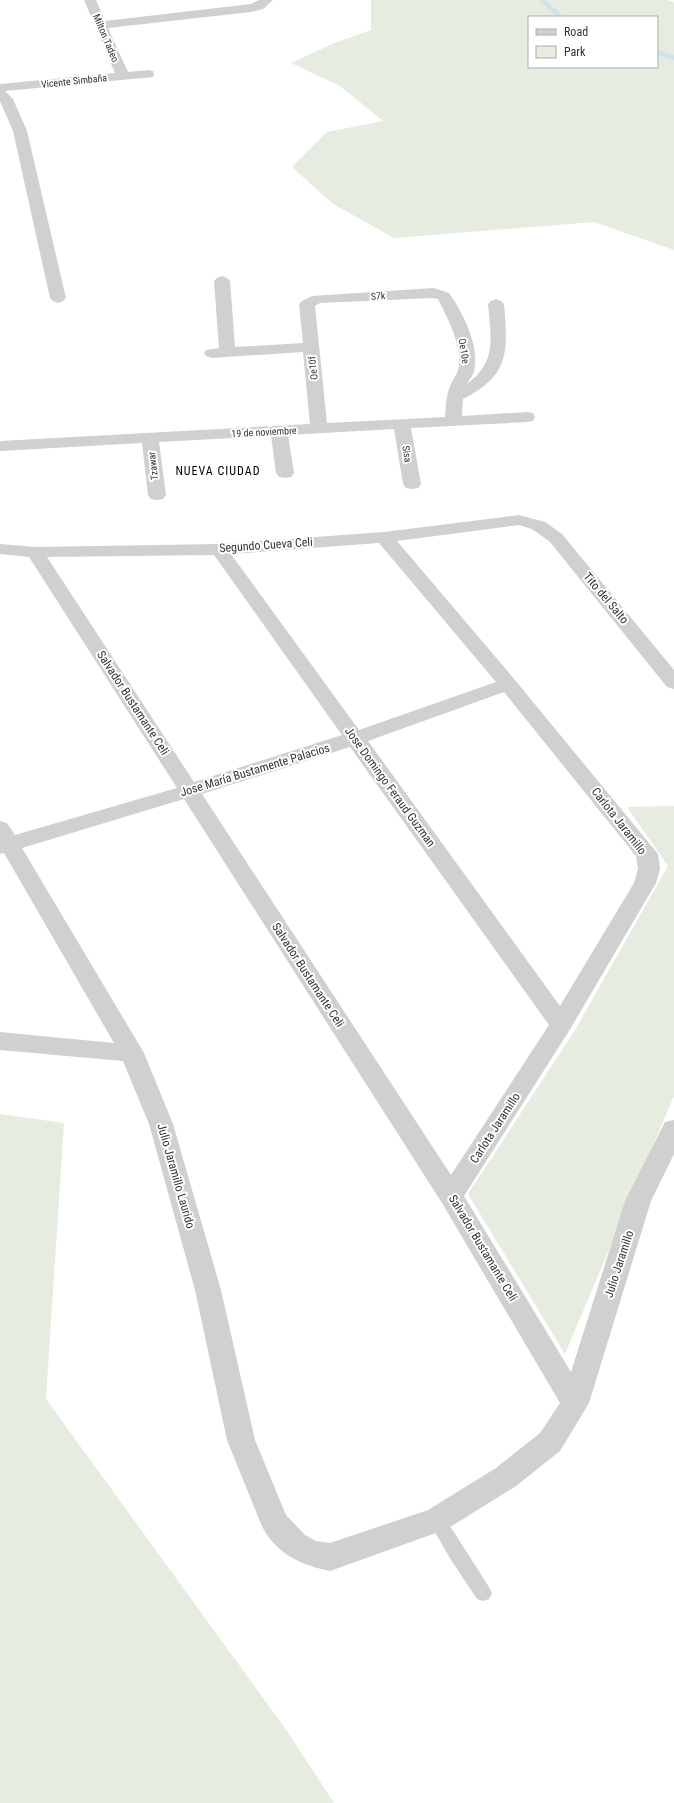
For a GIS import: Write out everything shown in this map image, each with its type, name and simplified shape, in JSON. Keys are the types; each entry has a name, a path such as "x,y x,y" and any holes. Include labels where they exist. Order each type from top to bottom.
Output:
{"street":[{"name":"Milton Tadeo","path":"90,0 123,76"},
{"path":"101,25 250,8 263,3"},
{"name":"Vicente Simbaña","path":"0,88 148,74"},
{"path":"0,94 6,99 20,131 58,298"},
{"path":"222,281 219,352 311,347"},
{"name":"S7k","path":"307,308 307,304 316,299 434,293 444,296 448,305"},
{"path":"455,397 472,390 491,372 498,352 496,304"},
{"name":"Oe10e","path":"448,305 464,338 467,365 466,373 460,381 455,397 453,420"},
{"name":"Oe10f","path":"307,308 319,429"},
{"name":"19 de noviembre","path":"0,446 527,417"},
{"name":"Sisa","path":"402,424 412,484"},
{"path":"279,431 285,473"},
{"name":"Tzawar","path":"150,438 157,495"},
{"name":"Segundo Cueva Celi","path":"0,549 35,552 219,549 384,538 518,520 531,522"},
{"name":"Tito del Salto","path":"531,522 541,526 556,538 674,682"},
{"name":"Carlota Jaramillo","path":"384,538 508,684 647,854 649,869 645,883 561,1025 451,1196"},
{"name":"Jose Domingo Feraud Guzman","path":"219,549 561,1025"},
{"name":"Salvador Bustamante Celi","path":"35,552 451,1196 575,1403"},
{"name":"Jose María Bustamente Palacios","path":"3,840 189,791 356,738 508,684"},
{"name":"Julio Jaramillo Laurido","path":"3,840 132,1053 161,1124 208,1290 241,1440 275,1524 295,1544 310,1552 330,1557 437,1520"},
{"path":"0,1041 132,1053"},
{"name":"Julio Jaramillo","path":"437,1520 506,1477 550,1442 575,1403 638,1201 674,1129"}],"lane":[{"path":"437,1520 457,1554 483,1593"}],"green space":[{"path":"371,0 667,0 674,2 674,250 594,222 394,238 333,204 292,167 327,132 383,121 340,86 291,63 332,44 371,30"},
{"path":"674,806 674,1096 565,1354 468,1194 575,1030 668,866 627,807"},
{"path":"0,1114 64,1123 46,1399 287,1731 334,1803 0,1803"}],"waterway":[{"path":"542,0 559,16"},
{"path":"658,52 674,58"}],"district":[{"name":"NUEVA CIUDAD","path":"218,471"}]}
